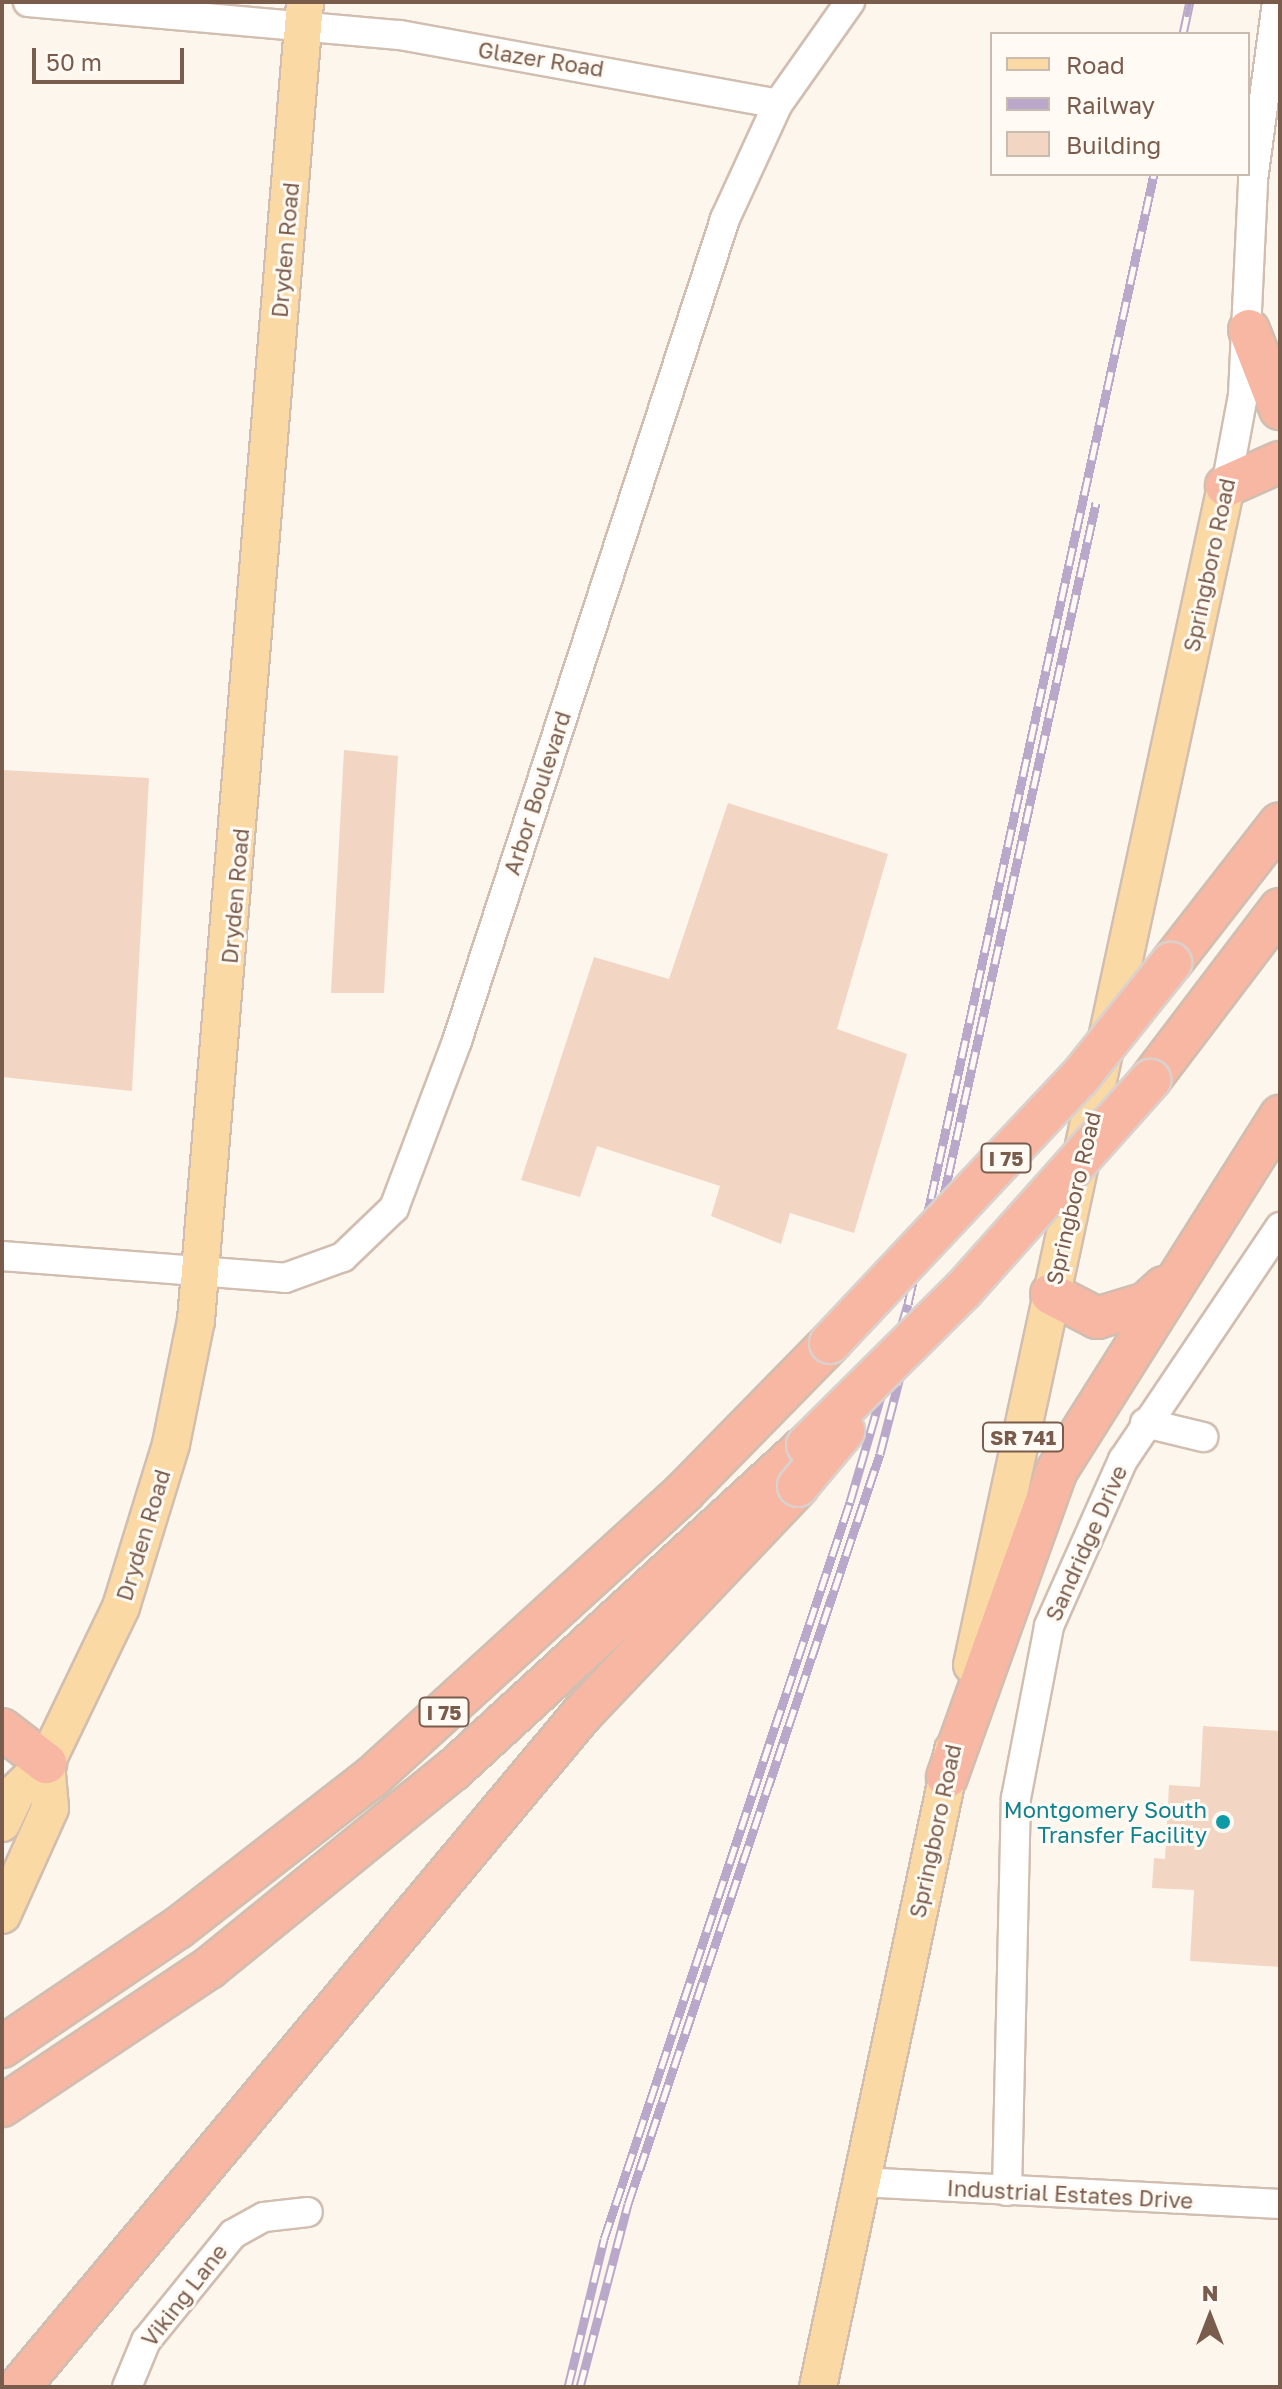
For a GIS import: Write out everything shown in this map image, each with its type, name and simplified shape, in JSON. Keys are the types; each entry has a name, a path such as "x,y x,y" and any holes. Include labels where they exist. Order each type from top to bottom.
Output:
{"highway":[{"path":"1249,330 1280,409"},
{"path":"1226,486 1280,462"},
{"name":"I 75","path":"11,2041 178,1928 371,1778 684,1492 830,1343 1080,1077 1280,823"},
{"name":"I 75","path":"2,2106 209,1968 453,1770 807,1445 964,1289 1150,1080 1280,909"},
{"path":"947,1777 1056,1472 1280,1116"},
{"path":"1051,1294 1076,1312 1116,1316 1146,1303 1181,1270"},
{"path":"19,2387 581,1715 798,1486 964,1289"},
{"path":"2,1729 46,1763"},
{"path":"2,1754 46,1763"}],"main road":[{"name":"Dryden Road","path":"2,1823 17,1791 46,1763 93,1674 151,1518 200,1270 304,12"},
{"name":"Springboro Road","path":"818,2387 1226,486"},
{"path":"2,1915 50,1808 46,1763"}],"street":[{"name":"Glazer Road","path":"28,2 304,12 778,104"},
{"name":"Arbor Boulevard","path":"2,1256 285,1278 324,1268 377,1229 405,1187 694,304 778,104 850,2"},
{"name":"Springboro Road","path":"1226,486 1249,330 1253,180 1277,2"},
{"name":"Sandridge Drive","path":"1007,2191 1011,1874 1024,1731 1067,1576 1145,1423 1280,1227"},
{"path":"1145,1423 1203,1437"},
{"name":"Industrial Estates Drive","path":"860,2182 1280,2204"},
{"name":"Viking Lane","path":"127,2387 146,2341 233,2234 264,2217 308,2212"}],"building":[{"path":"344,750 398,756 384,993 331,993"},
{"path":"2,770 149,778 132,1091 2,1077"},
{"path":"728,803 888,854 837,1029 907,1054 854,1233 790,1213 781,1244 711,1216 720,1186 597,1146 580,1197 521,1180 594,957 669,979"},
{"name":"Montgomery South Transfer Facility","path":"1203,1726 1280,1731 1280,1967 1190,1961 1194,1890 1152,1888 1154,1858 1165,1859 1169,1785 1200,1787"}],"railway":[{"path":"1183,32 1190,2"},
{"path":"568,2387 604,2239 850,1502 908,1304 1154,176"},
{"path":"933,1245 1096,503"},
{"path":"580,2387 628,2204 880,1454 908,1346"}],"place":[{"name":"Montgomery South Transfer Facility","path":"1223,1822"}]}
